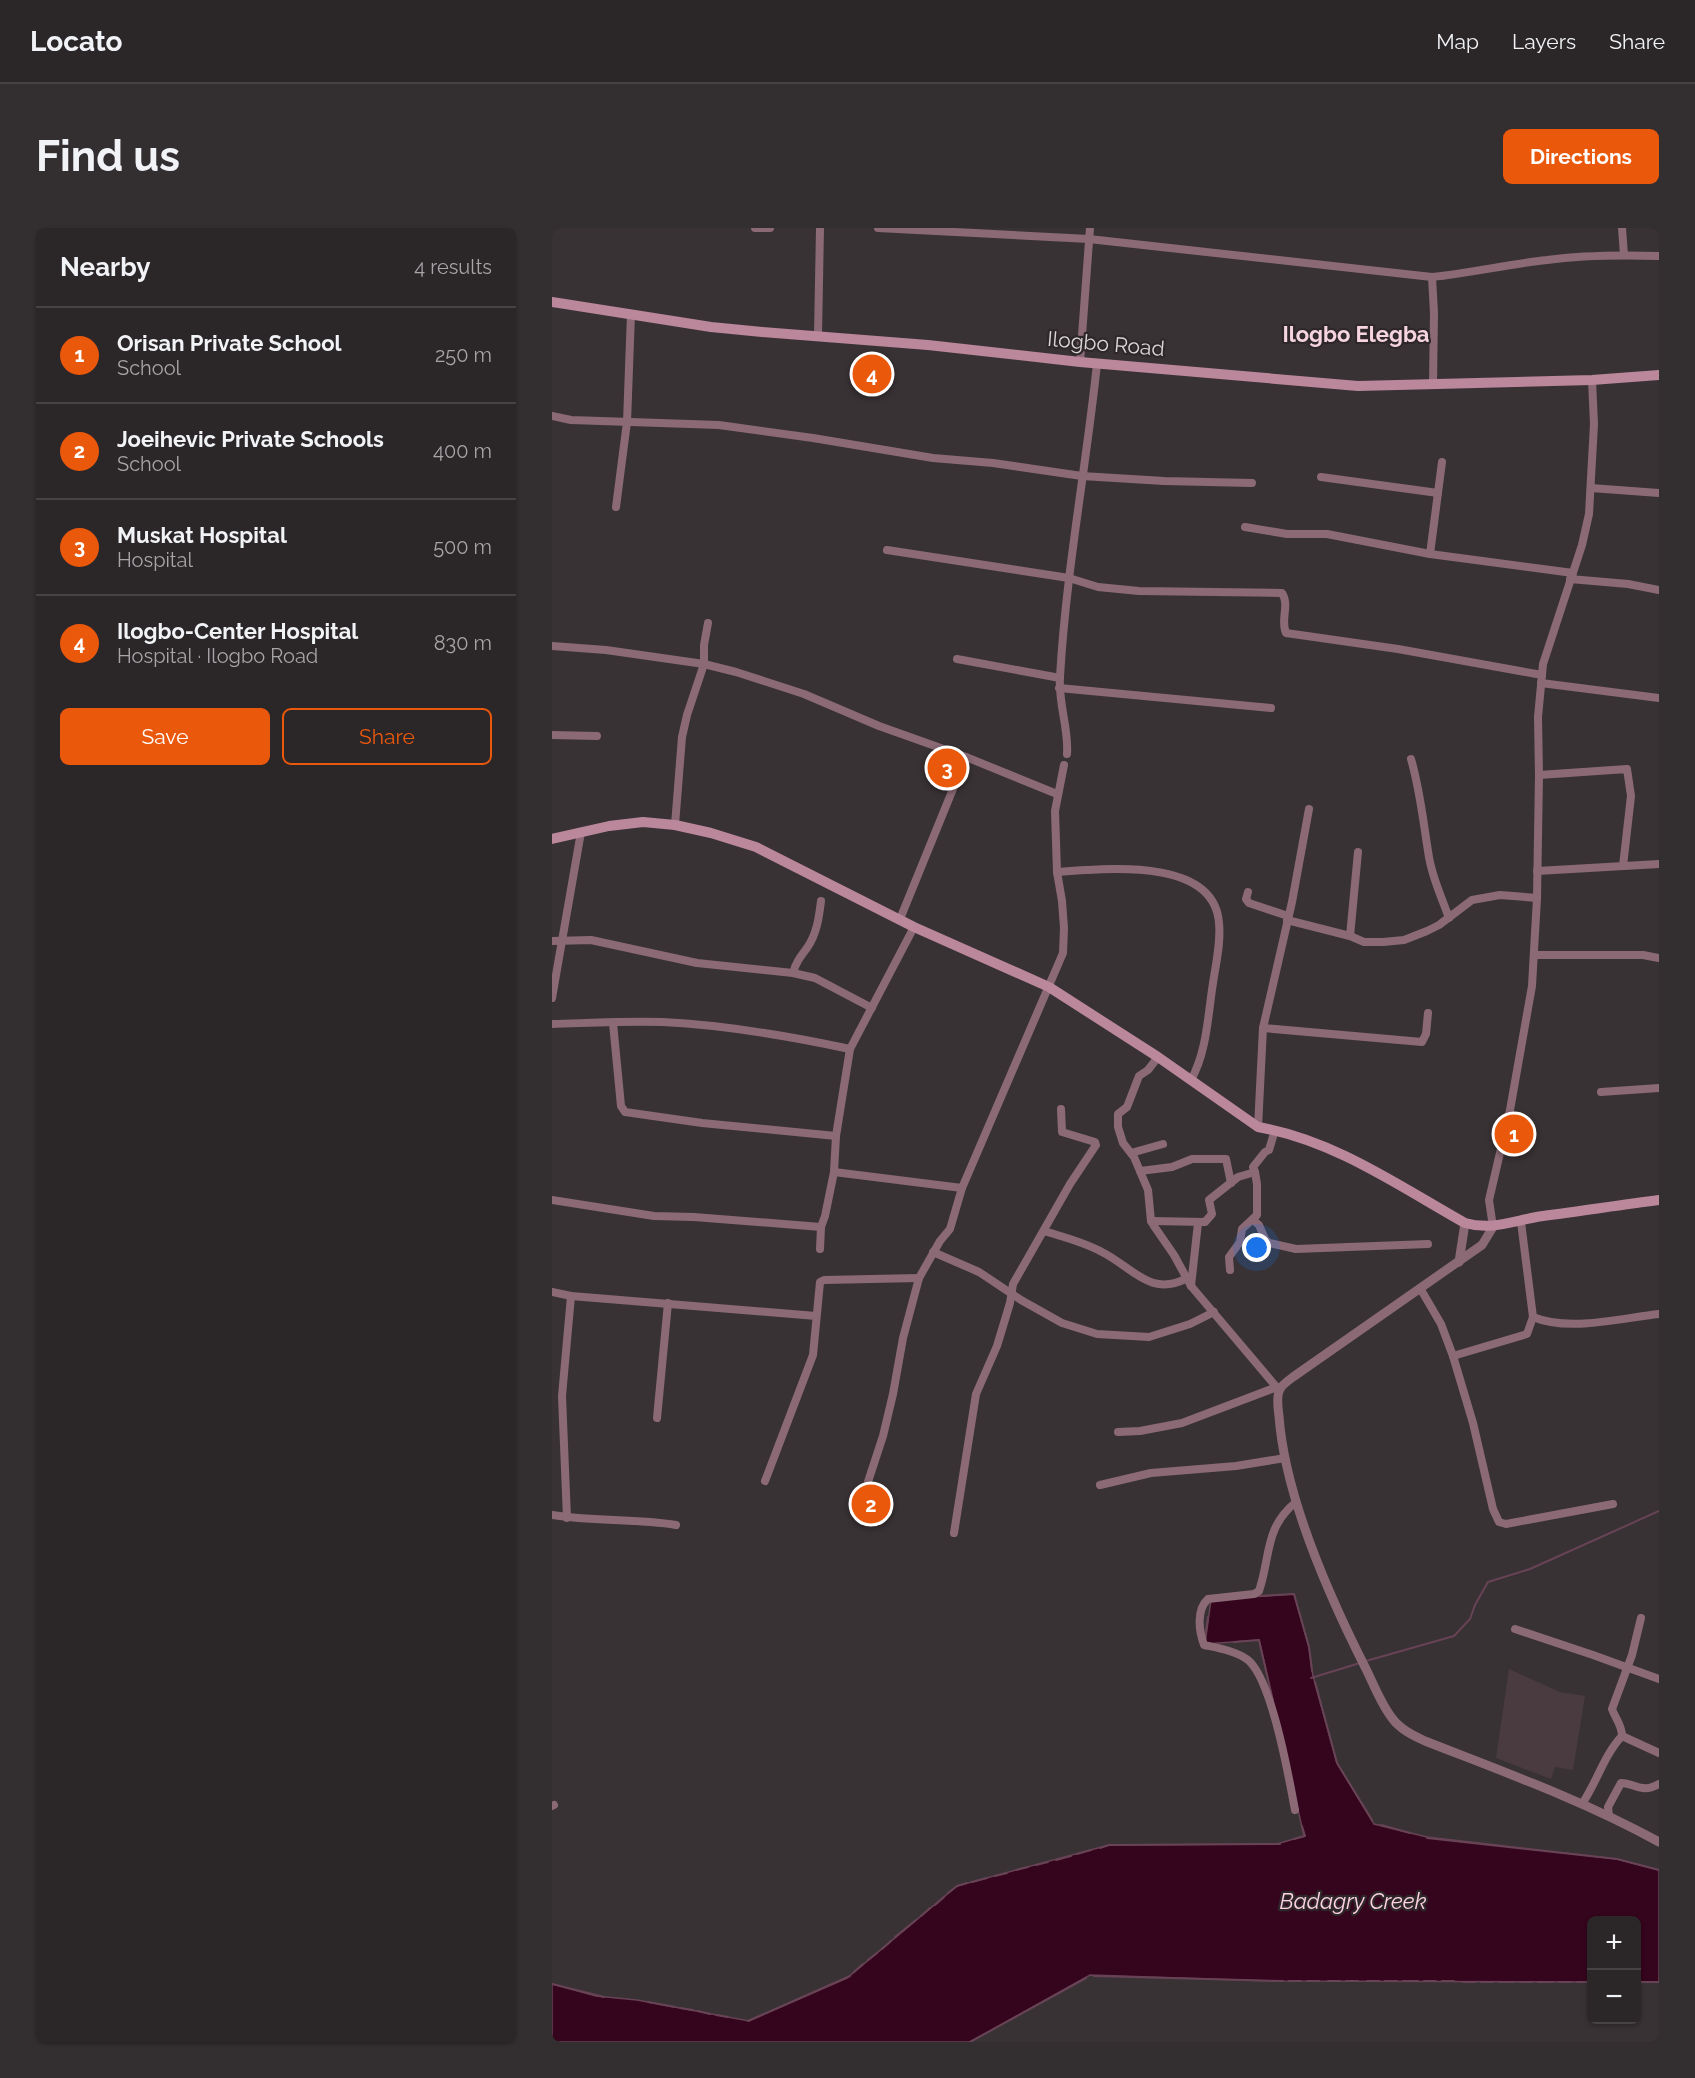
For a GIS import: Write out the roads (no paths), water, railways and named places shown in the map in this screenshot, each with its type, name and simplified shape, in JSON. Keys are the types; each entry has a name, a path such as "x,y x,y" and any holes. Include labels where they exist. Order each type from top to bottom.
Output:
{"main road":[{"name":"Ilogbo Road","path":"552,302 711,327 1358,386 1592,380 1659,375"},
{"path":"552,839 609,825 643,822 675,825 711,833 756,848 914,927 1049,987 1158,1057 1258,1127 1313,1142 1341,1154 1465,1223 1493,1227 1539,1217 1659,1200"}],"street":[{"path":"755,228 770,228"},
{"path":"818,336 820,228"},
{"path":"878,228 1089,239 1432,277 1475,273 1551,259 1624,255 1659,256"},
{"path":"1080,362 1090,228"},
{"path":"1622,228 1624,255"},
{"path":"1432,277 1433,384"},
{"path":"616,507 627,422 631,314"},
{"path":"1067,754 1059,688 1069,578 1097,364"},
{"path":"1118,1432 1140,1431 1182,1423 1278,1388 1482,1245 1493,1227 1489,1200 1510,1110 1532,987 1537,898 1538,717 1543,664 1582,545 1592,488 1594,424 1592,380"},
{"path":"552,416 570,420 719,425 933,458 993,463 1082,476 1252,483"},
{"path":"1430,554 1442,462"},
{"path":"1321,477 1438,493"},
{"path":"1592,488 1659,493"},
{"path":"1245,527 1287,534 1328,534 1430,554 1659,590"},
{"path":"887,550 1069,578 1098,587 1139,591 1282,592 1286,599 1284,628 1286,633 1398,649 1542,679 1659,698"},
{"path":"675,825 682,736 704,664 704,645 708,623"},
{"path":"552,646 606,650 704,664 736,672 804,694 879,726 966,757 1057,794"},
{"path":"957,659 1060,678"},
{"path":"1059,688 1271,708"},
{"path":"552,735 597,736"},
{"path":"900,919 966,757"},
{"path":"1411,759 1424,815 1428,853 1436,885 1449,918"},
{"path":"863,1497 883,1436 903,1338 919,1278 933,1252 950,1229 962,1188 1063,952 1062,901 1057,872 1054,811 1064,765"},
{"path":"1539,776 1627,769 1631,796 1623,866"},
{"path":"1258,1127 1263,1028 1288,918 1309,809"},
{"path":"552,998 581,832"},
{"path":"1350,936 1358,852"},
{"path":"1537,871 1659,864"},
{"path":"1057,872 1145,869 1186,880 1208,893 1219,922 1218,945 1208,1019 1198,1067 1191,1080"},
{"path":"1248,892 1246,898 1248,903 1364,942 1404,940 1427,931 1472,900 1500,895 1537,898"},
{"path":"793,973 796,961 808,947 815,929 821,901"},
{"path":"820,1249 821,1227 834,1172 836,1136 850,1049 914,927"},
{"path":"552,941 591,940 697,963 793,973 815,978 872,1008"},
{"path":"1534,955 1659,957"},
{"path":"1263,1028 1422,1042 1426,1034 1428,1013"},
{"path":"552,1024 662,1022 713,1026 850,1049"},
{"path":"613,1023 621,1106 625,1112 702,1123 836,1136"},
{"path":"1158,1057 1148,1070 1139,1076 1127,1107 1118,1114 1118,1127 1123,1143 1131,1153 1148,1190 1151,1221 1189,1282 1278,1388 1279,1423 1285,1458 1306,1533 1337,1608 1391,1718 1405,1731 1425,1741 1582,1804 1659,1842"},
{"path":"1601,1092 1659,1088"},
{"path":"954,1533 976,1394 997,1346 1011,1293 1020,1270 1070,1184 1096,1145 1095,1142 1062,1132 1061,1108"},
{"path":"1230,1270 1230,1257 1239,1242 1242,1229 1257,1215 1257,1184 1253,1167 1269,1150 1275,1130"},
{"path":"1131,1153 1162,1144"},
{"path":"1140,1171 1172,1167 1192,1159 1221,1157 1226,1159 1231,1183"},
{"path":"834,1172 962,1188"},
{"path":"1151,1221 1205,1222 1212,1214 1209,1200 1238,1177 1255,1172"},
{"path":"552,1200 654,1216 821,1227"},
{"path":"1253,1220 1259,1225 1269,1243 1296,1249 1428,1244"},
{"path":"1453,1356 1527,1334 1533,1317 1521,1222"},
{"path":"1189,1282 1198,1223"},
{"path":"1459,1262 1465,1223"},
{"path":"1044,1231 1102,1251 1138,1276 1151,1282 1164,1286 1189,1282"},
{"path":"933,1252 979,1272 1021,1300 1062,1323 1097,1334 1149,1337 1190,1324 1214,1312"},
{"path":"765,1481 813,1355 820,1282 824,1280 919,1278"},
{"path":"1420,1288 1441,1324 1453,1356 1498,1522 1506,1524 1613,1504"},
{"path":"552,1292 571,1296 816,1316"},
{"path":"567,1518 562,1396 571,1296"},
{"path":"657,1418 668,1303"},
{"path":"1533,1317 1544,1322 1577,1323 1659,1314"},
{"path":"1100,1485 1151,1473 1236,1466 1285,1458"},
{"path":"1294,1810 1280,1736 1256,1669 1247,1660 1233,1653 1204,1645 1200,1624 1201,1608 1208,1599 1254,1594 1259,1591 1277,1522 1284,1511 1296,1502"},
{"path":"552,1515 567,1518 650,1521 676,1525"},
{"path":"1582,1804 1594,1786 1612,1747 1622,1736 1622,1726 1615,1718 1612,1709 1632,1655 1641,1618"},
{"path":"1515,1629 1659,1679"},
{"path":"1622,1736 1659,1752"},
{"path":"1609,1816 1608,1807 1621,1783 1639,1788 1649,1788 1659,1784"}],"water":[{"name":"Badagry Creek","path":"1294,1594 1309,1647 1313,1676 1337,1763 1374,1824 1427,1837 1617,1859 1659,1870 1659,1982 1641,1982 1641,1916 1587,1916 1587,1982 1270,1981 1090,1975 970,2042 552,2042 552,1984 596,1996 637,2000 749,2021 847,1978 957,1886 1109,1845 1277,1844 1304,1836 1259,1640 1205,1644 1211,1600"}],"waterway":[{"path":"1366,1661 1454,1636 1470,1619 1488,1582 1530,1569 1659,1511"},
{"path":"1259,1596 1294,1594 1309,1647 1312,1671"},
{"path":"1205,1638 1208,1617"},
{"path":"1234,1642 1259,1640 1273,1701"},
{"path":"1311,1678 1360,1663"},
{"path":"1315,1682 1337,1763 1372,1820"},
{"path":"1381,1825 1410,1833"},
{"path":"1294,1839 1305,1836 1302,1826"},
{"path":"1427,1838 1617,1859 1659,1870"},
{"path":"1100,1848 1109,1845 1280,1844"},
{"path":"1077,1854 1091,1850"},
{"path":"1056,1860 1071,1856"},
{"path":"1036,1865 1048,1862"},
{"path":"1016,1870 1028,1867"},
{"path":"995,1876 1007,1873"},
{"path":"972,1882 987,1878"},
{"path":"948,1893 957,1886 967,1883"},
{"path":"935,1905 944,1897"},
{"path":"921,1916 930,1908"},
{"path":"895,1937 916,1920"},
{"path":"882,1949 891,1941"},
{"path":"868,1960 877,1953"},
{"path":"854,1972 863,1964"},
{"path":"748,2021 850,1976"},
{"path":"1094,1976 1283,1981"},
{"path":"970,2042 1086,1978"},
{"path":"1289,1981 1301,1981"},
{"path":"1307,1981 1319,1981"},
{"path":"1328,1981 1340,1981"},
{"path":"1346,1981 1358,1981"},
{"path":"1367,1981 1379,1981"},
{"path":"1385,1981 1397,1981"},
{"path":"1403,1981 1418,1981"},
{"path":"1424,1981 1436,1981"},
{"path":"1442,1981 1454,1981"},
{"path":"1463,1982 1475,1982"},
{"path":"1481,1982 1493,1982"},
{"path":"1499,1982 1514,1982"},
{"path":"1520,1982 1532,1982"},
{"path":"1538,1982 1553,1982"},
{"path":"1559,1982 1571,1982"},
{"path":"1577,1982 1587,1982"},
{"path":"1641,1982 1659,1982"},
{"path":"552,1984 604,1997"},
{"path":"648,2002 675,2007"},
{"path":"680,2008 693,2010"},
{"path":"698,2011 710,2014"},
{"path":"716,2015 728,2017"}],"place":[{"name":"Ilogbo-Center Hospital","path":"872,374"},
{"name":"Muskat Hospital","path":"947,768"},
{"name":"Orisan Private School","path":"1514,1134"},
{"name":"Joeihevic Private Schools","path":"871,1504"}],"district":[{"name":"Ilogbo Elegba","path":"1356,334"}]}
